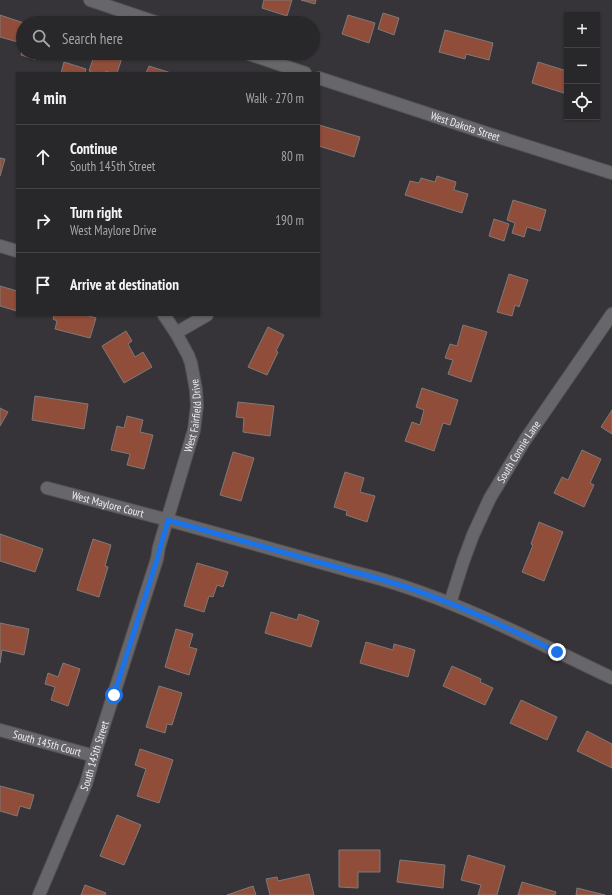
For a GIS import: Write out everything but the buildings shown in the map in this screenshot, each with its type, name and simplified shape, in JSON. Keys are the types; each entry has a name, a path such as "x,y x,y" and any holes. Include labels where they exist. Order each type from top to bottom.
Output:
{"street":[{"path":"90,0 137,16"},
{"path":"267,60 302,72"},
{"name":"West Dakota Street","path":"320,78 612,173"},
{"path":"0,246 16,251"},
{"name":"South Connie Lane","path":"450,603 473,535 490,498 525,440 612,314"},
{"name":"West Fairfield Drive","path":"165,316 176,333 191,363 196,390 197,406 194,430 168,520"},
{"path":"176,333 206,316"},
{"name":"West Maylore Court","path":"47,488 376,577 415,590 503,625 612,678"},
{"name":"South 145th Street","path":"39,895 86,784 168,520"},
{"name":"South 145th Court","path":"0,730 94,756"}],"route":[{"path":"114,695 168,520 376,577 415,590 503,625 557,652"}]}
